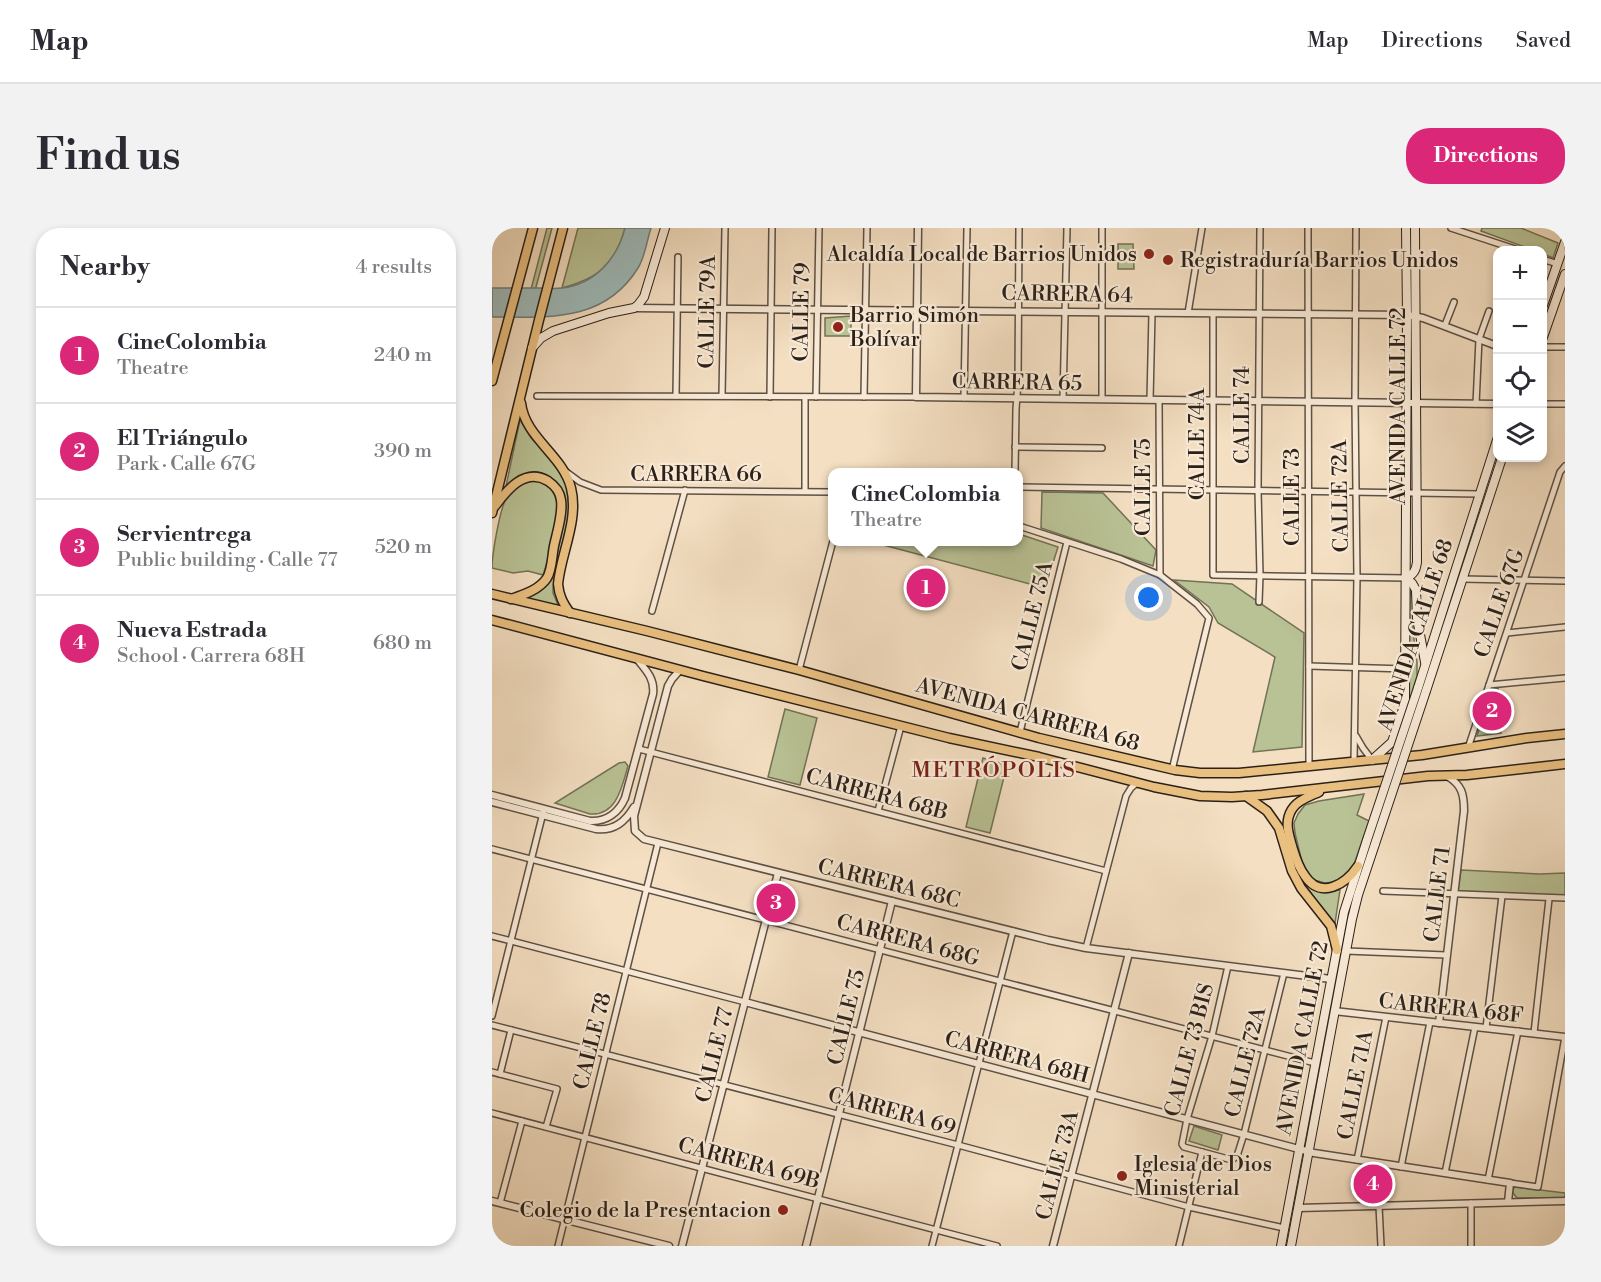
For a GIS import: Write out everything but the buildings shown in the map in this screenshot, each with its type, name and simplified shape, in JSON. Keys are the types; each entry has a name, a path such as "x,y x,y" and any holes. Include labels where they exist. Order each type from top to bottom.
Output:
{"main road":[{"path":"492,381 533,228"},
{"path":"493,511 563,228"},
{"path":"634,308 644,297 665,228"},
{"name":"AVENIDA CALLE 72","path":"1406,228 1416,403 1417,492 1417,567 1413,574 1406,578"},
{"name":"AVENIDA CALLE 72","path":"1372,760 1388,746 1394,736 1404,705 1407,403 1415,228"},
{"path":"1545,300 1565,242"},
{"path":"1547,326 1565,274"},
{"name":"CARRERA 64","path":"532,348 553,331 609,313 634,308"},
{"path":"539,320 543,326 553,331"},
{"path":"520,396 522,412 531,430 564,470 572,489 573,511 558,584 562,602 570,613"},
{"name":"AVENIDA CALLE 68","path":"1422,690 1425,664 1493,452"},
{"name":"AVENIDA CALLE 68","path":"1371,842 1501,462"},
{"path":"493,511 512,486 520,479 528,477 537,477 550,483 558,490 561,500 560,516 547,577 533,590 511,599"},
{"name":"AVENIDA CALLE 72","path":"1406,578 1416,590 1417,618 1425,664"},
{"name":"AVENIDA CARRERA 68","path":"492,594 799,670 1020,732 1172,770 1230,773 1309,766 1422,755 1565,734"},
{"name":"AVENIDA CARRERA 68","path":"492,620 901,726 1200,796 1246,796 1565,764"},
{"path":"1330,788 1301,800 1289,814 1288,830 1298,865 1308,880 1315,885 1328,888 1333,888 1352,876 1358,866"},
{"path":"1246,796 1267,811 1279,828 1292,872 1301,888 1331,926 1341,951"},
{"name":"AVENIDA CALLE 72","path":"1291,1246 1334,1011 1346,905 1358,866 1371,842"},
{"name":"AVENIDA CALLE 72","path":"1281,1246 1331,979 1356,900 1371,842"}],"street":[{"name":"CALLE 79A","path":"722,396 725,228"},
{"path":"770,397 772,228"},
{"name":"CALLE 79","path":"816,397 819,228"},
{"path":"864,397 867,228"},
{"path":"916,397 918,228"},
{"path":"964,398 967,228"},
{"path":"1016,468 1019,228"},
{"path":"1063,399 1067,228"},
{"path":"1102,228 1102,399"},
{"path":"1188,313 1202,228"},
{"name":"CALLE 74","path":"1258,602 1260,575 1258,490 1260,228"},
{"name":"CALLE 73","path":"1308,228 1309,766"},
{"name":"CALLE 72A","path":"1354,761 1358,578 1355,402 1356,228"},
{"path":"1451,228 1506,246"},
{"path":"676,396 678,257"},
{"path":"1547,261 1558,264"},
{"path":"1445,326 1454,302"},
{"name":"CARRERA 64","path":"634,308 1412,316 1493,344"},
{"path":"1476,404 1479,339 1489,311"},
{"path":"1150,400 1152,313"},
{"name":"CALLE 74A","path":"1213,314 1213,575 1260,575"},
{"path":"1547,347 1565,347"},
{"name":"CARRERA 65","path":"537,396 916,397 1493,404"},
{"path":"806,397 806,491"},
{"name":"CALLE 75","path":"1159,400 1160,575"},
{"path":"1547,404 1565,404"},
{"path":"1016,447 1102,448"},
{"name":"CALLE 67G","path":"1468,748 1564,467"},
{"name":"CARRERA 66","path":"564,470 580,482 601,490 828,492"},
{"path":"1023,487 1479,494"},
{"path":"652,611 685,490"},
{"path":"1023,527 1160,575 1197,604 1209,618 1172,770"},
{"name":"CALLE 75A","path":"1020,732 1067,542"},
{"path":"799,670 832,546"},
{"path":"1260,575 1406,578"},
{"path":"1462,579 1565,581"},
{"path":"1507,633 1565,627"},
{"path":"492,802 590,821 606,819 620,808 639,749 654,688 652,678 636,658"},
{"path":"1309,666 1405,669"},
{"path":"492,795 604,830 611,829 627,817 638,800 670,683 680,670"},
{"path":"1489,686 1565,678"},
{"path":"878,812 901,726"},
{"path":"1356,735 1362,748 1372,760"},
{"name":"CARRERA 68B","path":"639,749 1106,871"},
{"name":"CALLE 71","path":"1439,1023 1464,811 1464,798 1459,785 1447,776"},
{"path":"1086,948 1126,796 1132,786 1138,782"},
{"name":"CARRERA 68C","path":"638,800 634,816 635,831 644,838 658,843 1013,932 1086,948 1331,979"},
{"path":"492,1016 544,812"},
{"name":"CALLE 78","path":"558,1246 658,843"},
{"name":"CARRERA 68G","path":"492,849 1315,1062"},
{"name":"CALLE 77","path":"682,1246 778,873"},
{"path":"1383,891 1565,898"},
{"path":"1486,1028 1502,896"},
{"path":"1534,1033 1549,899"},
{"name":"CALLE 75","path":"806,1246 892,901"},
{"path":"932,1246 1013,932"},
{"name":"CARRERA 68H","path":"492,936 1299,1149 1401,1167 1538,1186 1565,1037"},
{"path":"1341,951 1446,955"},
{"name":"CALLE 73A","path":"1053,1246 1129,953"},
{"name":"CALLE 73 BIS","path":"1202,1152 1182,1144 1187,1119 1212,1036 1228,966"},
{"name":"CALLE 72A","path":"1202,1152 1236,1159 1284,973"},
{"name":"CARRERA 68F","path":"1334,1011 1565,1037"},
{"name":"CALLE 71A","path":"1357,1160 1386,1017"},
{"path":"1401,1167 1430,1022"},
{"name":"CARRERA 69","path":"492,1025 1189,1207 1284,1228"},
{"path":"1445,1173 1475,1027"},
{"path":"500,1074 512,1030"},
{"path":"1488,1180 1518,1031"},
{"path":"492,1072 557,1089 546,1127"},
{"name":"CARRERA 69B","path":"492,1113 997,1246"},
{"path":"500,1203 522,1121"},
{"path":"1179,1246 1202,1152"},
{"path":"1508,1202 1510,1183"},
{"path":"492,1201 669,1246"},
{"path":"1298,1208 1565,1201"},
{"path":"1471,1203 1471,1246"},
{"path":"1379,1206 1381,1246"}],"green space":[{"path":"547,228 552,228 533,298 529,297"},
{"path":"578,228 625,228 616,252 603,268 586,280 562,288"},
{"path":"1482,228 1521,228 1558,243 1553,258 1547,256 1547,246 1522,246 1481,231"},
{"path":"1118,244 1133,244 1134,269 1118,269"},
{"name":"Barrio Simón Bolívar","path":"851,316 851,336 825,336 825,318"},
{"path":"520,420 531,438 558,470 568,488 569,516 553,587 559,607 522,597 545,585 564,497 553,480 539,473 523,475 506,486"},
{"path":"530,480 547,484 554,492 556,499 554,533 543,575 528,571 513,573 492,568 504,502 514,488"},
{"path":"1042,492 1103,493 1156,550 1153,566 1041,528"},
{"path":"1023,535 1058,547 1045,588 887,546 1023,546"},
{"path":"1174,580 1232,584 1304,633 1302,747 1253,752 1275,657 1218,623 1209,607"},
{"path":"1410,591 1413,598 1417,676 1408,705"},
{"path":"1498,688 1501,733 1477,736 1492,689"},
{"path":"785,709 817,718 800,785 768,777"},
{"path":"983,758 1007,765 990,833 966,827"},
{"path":"625,762 628,766 620,791 612,805 606,810 590,814 555,803 619,763"},
{"path":"1364,794 1357,815 1369,821 1353,867 1337,882 1325,883 1314,880 1308,875 1302,862 1294,823 1298,814 1305,805"},
{"path":"1461,870 1565,873 1565,896 1458,891"},
{"path":"1298,874 1316,889 1340,890 1335,923 1317,902"},
{"path":"1194,1126 1222,1135 1218,1150 1189,1141"},
{"path":"1378,1170 1388,1170 1389,1197 1378,1197"},
{"path":"1515,1187 1565,1193 1565,1198 1517,1198 1513,1193"}],"water":[{"path":"625,228 651,228 638,268 624,286 609,299 592,308 554,316 492,317 492,288 574,286 603,268 616,250"}],"place":[{"name":"Alcaldía Local de Barrios Unidos","path":"1149,254"},
{"name":"Registraduría Barrios Unidos","path":"1168,260"},
{"name":"Barrio Simón Bolívar","path":"838,327"},
{"name":"CineColombia","path":"926,588"},
{"name":"El Triángulo","path":"1492,711"},
{"name":"Servientrega","path":"776,903"},
{"name":"Iglesia de Dios Ministerial","path":"1122,1176"},
{"name":"Nueva Estrada","path":"1373,1184"},
{"name":"Colegio de la Presentacion","path":"783,1210"}],"district":[{"name":"METRÓPOLIS","path":"994,769"}]}
